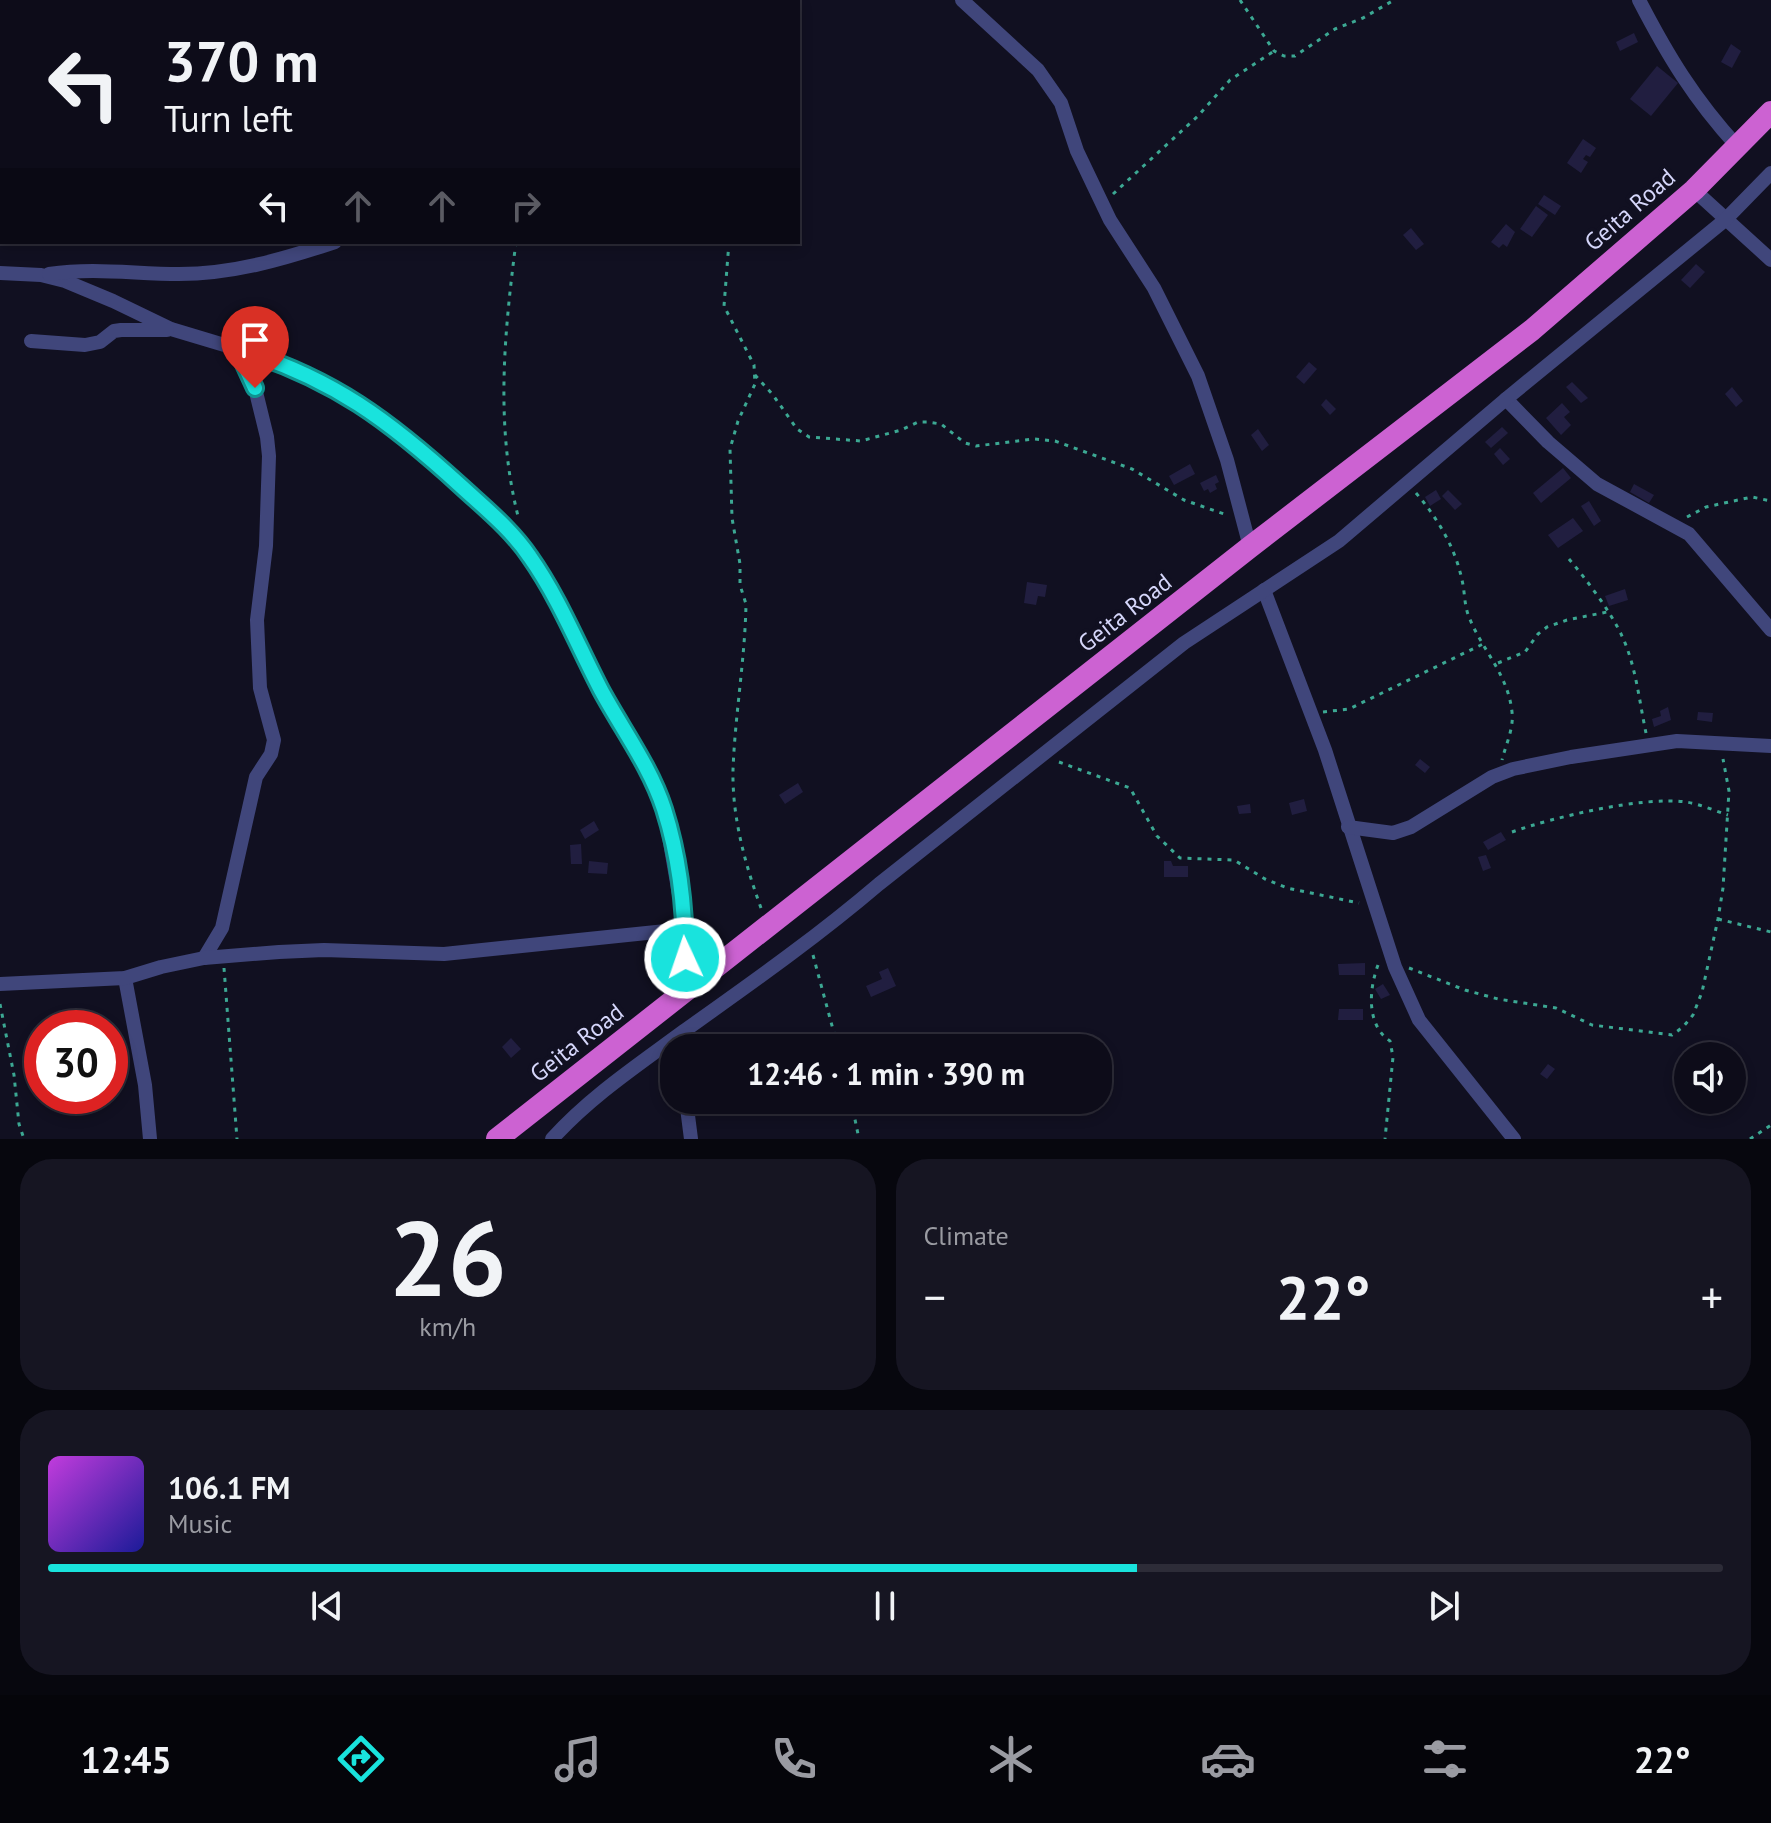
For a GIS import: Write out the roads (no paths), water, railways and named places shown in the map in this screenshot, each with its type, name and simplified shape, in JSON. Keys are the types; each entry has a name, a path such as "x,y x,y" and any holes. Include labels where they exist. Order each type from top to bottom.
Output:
{"highway":[{"name":"Geita Road","path":"497,1139 1250,547 1532,330 1694,190 1771,112"}],"street":[{"path":"962,0 1038,70 1061,103 1077,151 1110,220 1154,288 1198,376 1227,460 1250,547"},
{"path":"1639,0 1674,66 1704,110 1737,146"},
{"path":"688,1034 808,940 833,924 1184,643 1339,541 1506,399 1725,220 1771,173"},
{"path":"1694,190 1771,260"},
{"path":"0,273 41,275 91,269 179,274 227,271 264,264 329,244"},
{"path":"41,275 88,290 171,329 281,362 330,385 403,434 487,509 529,555 553,594 664,808 685,929 683,993"},
{"path":"31,341 85,345 100,342 114,331 171,329"},
{"path":"204,958 222,928 256,777 271,754 274,740 260,688 257,620 266,546 268,446 255,388 237,349"},
{"path":"1506,399 1548,442 1597,484 1689,534 1771,630"},
{"path":"1264,590 1312,714 1390,954 1419,1020 1514,1139"},
{"path":"1348,827 1378,833 1402,830 1472,786 1499,774 1571,757 1649,744 1702,740 1771,746"},
{"path":"0,984 125,978 204,958 324,950 444,954 685,929"},
{"path":"125,978 145,1085 150,1139"},
{"path":"552,1139 590,1100 660,1054"},
{"path":"688,1114 691,1139"}]}
